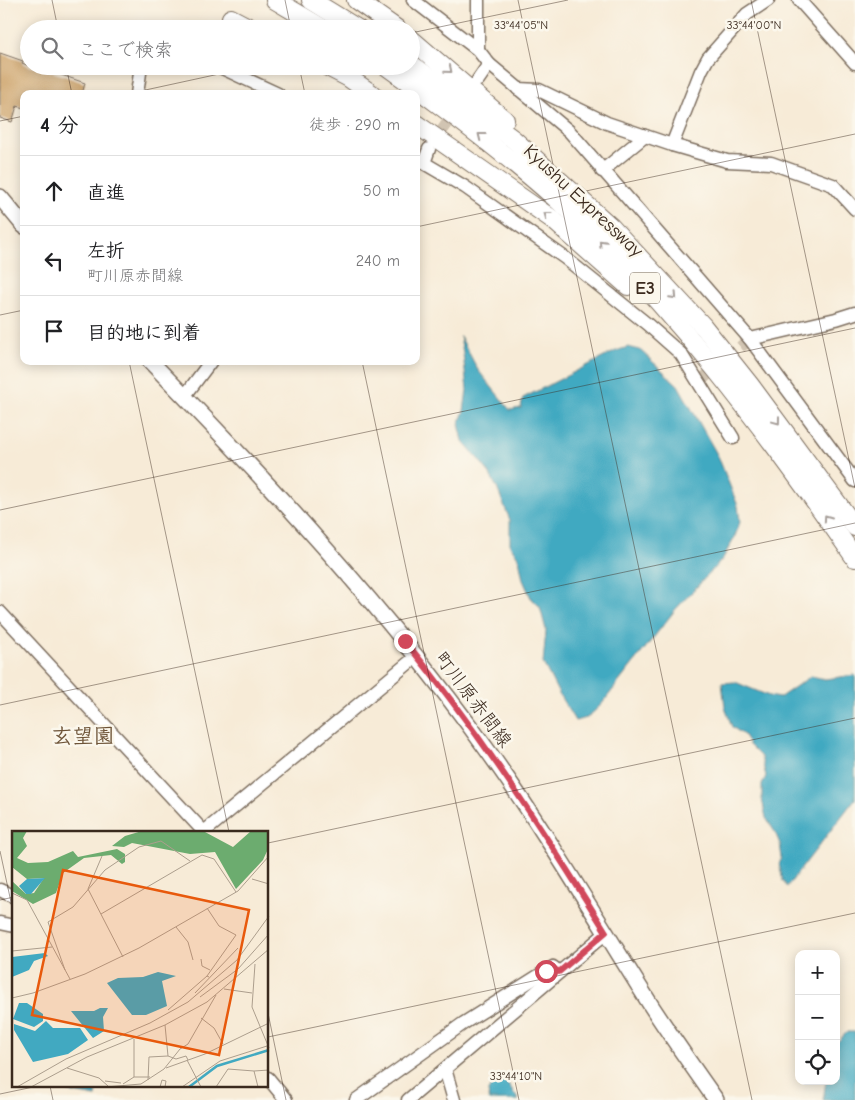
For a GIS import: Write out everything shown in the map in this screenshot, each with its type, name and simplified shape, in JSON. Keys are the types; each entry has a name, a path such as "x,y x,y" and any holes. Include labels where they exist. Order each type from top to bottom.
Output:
{"highway":[{"path":"275,0 309,20"},
{"path":"311,0 343,20"},
{"path":"356,0 384,20"},
{"path":"231,18 235,20"},
{"path":"420,47 521,133 554,174"},
{"name":"Kyushu Expressway","path":"420,71 513,139 611,227 703,326 774,417 855,527"},
{"path":"343,75 366,90"},
{"name":"Kyushu Expressway","path":"398,75 419,90"},
{"name":"Kyushu Expressway","path":"420,91 469,127 553,196 596,237 680,326 735,393 855,558"},
{"path":"420,127 521,196 571,235 640,297 735,393"}],"main road":[{"path":"0,197 20,221"},
{"name":"町川原赤間線","path":"154,365 320,542 417,656 486,748 530,811 653,1008 716,1100"}],"street":[{"path":"413,0 478,50 489,64 570,132 750,339 855,481"},
{"path":"478,0 478,50"},
{"path":"672,145 708,58 746,14 768,0"},
{"path":"798,0 855,63"},
{"path":"478,80 489,64"},
{"path":"138,90 140,75"},
{"path":"237,75 269,90"},
{"path":"518,89 539,90 607,123 672,145 726,161 771,163 833,185 855,209"},
{"path":"602,171 645,136"},
{"path":"429,149 420,161 465,187 565,258 681,354 733,438"},
{"path":"750,339 855,313"},
{"path":"184,397 209,365"},
{"path":"0,612 203,831"},
{"path":"205,831 417,656"},
{"path":"0,890 12,896"},
{"path":"408,1100 606,932"},
{"path":"356,1100 464,1023 538,976 553,968 559,972"},
{"path":"445,1069 454,1100"},
{"path":"269,1079 286,1100"}],"water":[{"path":"460,336 478,370 510,410 521,408 523,398 616,351 628,347 640,350 678,385 718,456 738,506 740,522 722,560 675,610 601,705 587,718 575,721 543,663 546,630 540,607 531,598 523,580 519,559 510,545 510,520 488,471 463,441 459,424 464,411 467,390"},
{"path":"855,675 855,799 787,887 783,881 779,864 782,858 780,844 766,818 762,799 762,785 766,776 761,757 749,745 744,735 732,727 725,707 722,683 735,682 769,696 779,698 811,676 825,679"},
{"path":"847,1032 855,1032 855,1100 823,1100 825,1085 840,1085 840,1039"},
{"path":"494,1080 505,1081 519,1100 489,1100 488,1091"},
{"path":"61,1088 97,1089 96,1097 73,1093"}],"building":[{"path":"0,53 20,60 20,75 62,75 85,83 83,90 20,90 20,107 17,106 12,122 0,118"}],"tunnel":[{"path":"432,145 458,108"},
{"path":"699,382 750,339"}],"district":[{"name":"玄望園","path":"83,736"}],"route":[{"path":"405,641 444,691 519,795 557,852 606,932 559,972 553,968 546,971"}]}
